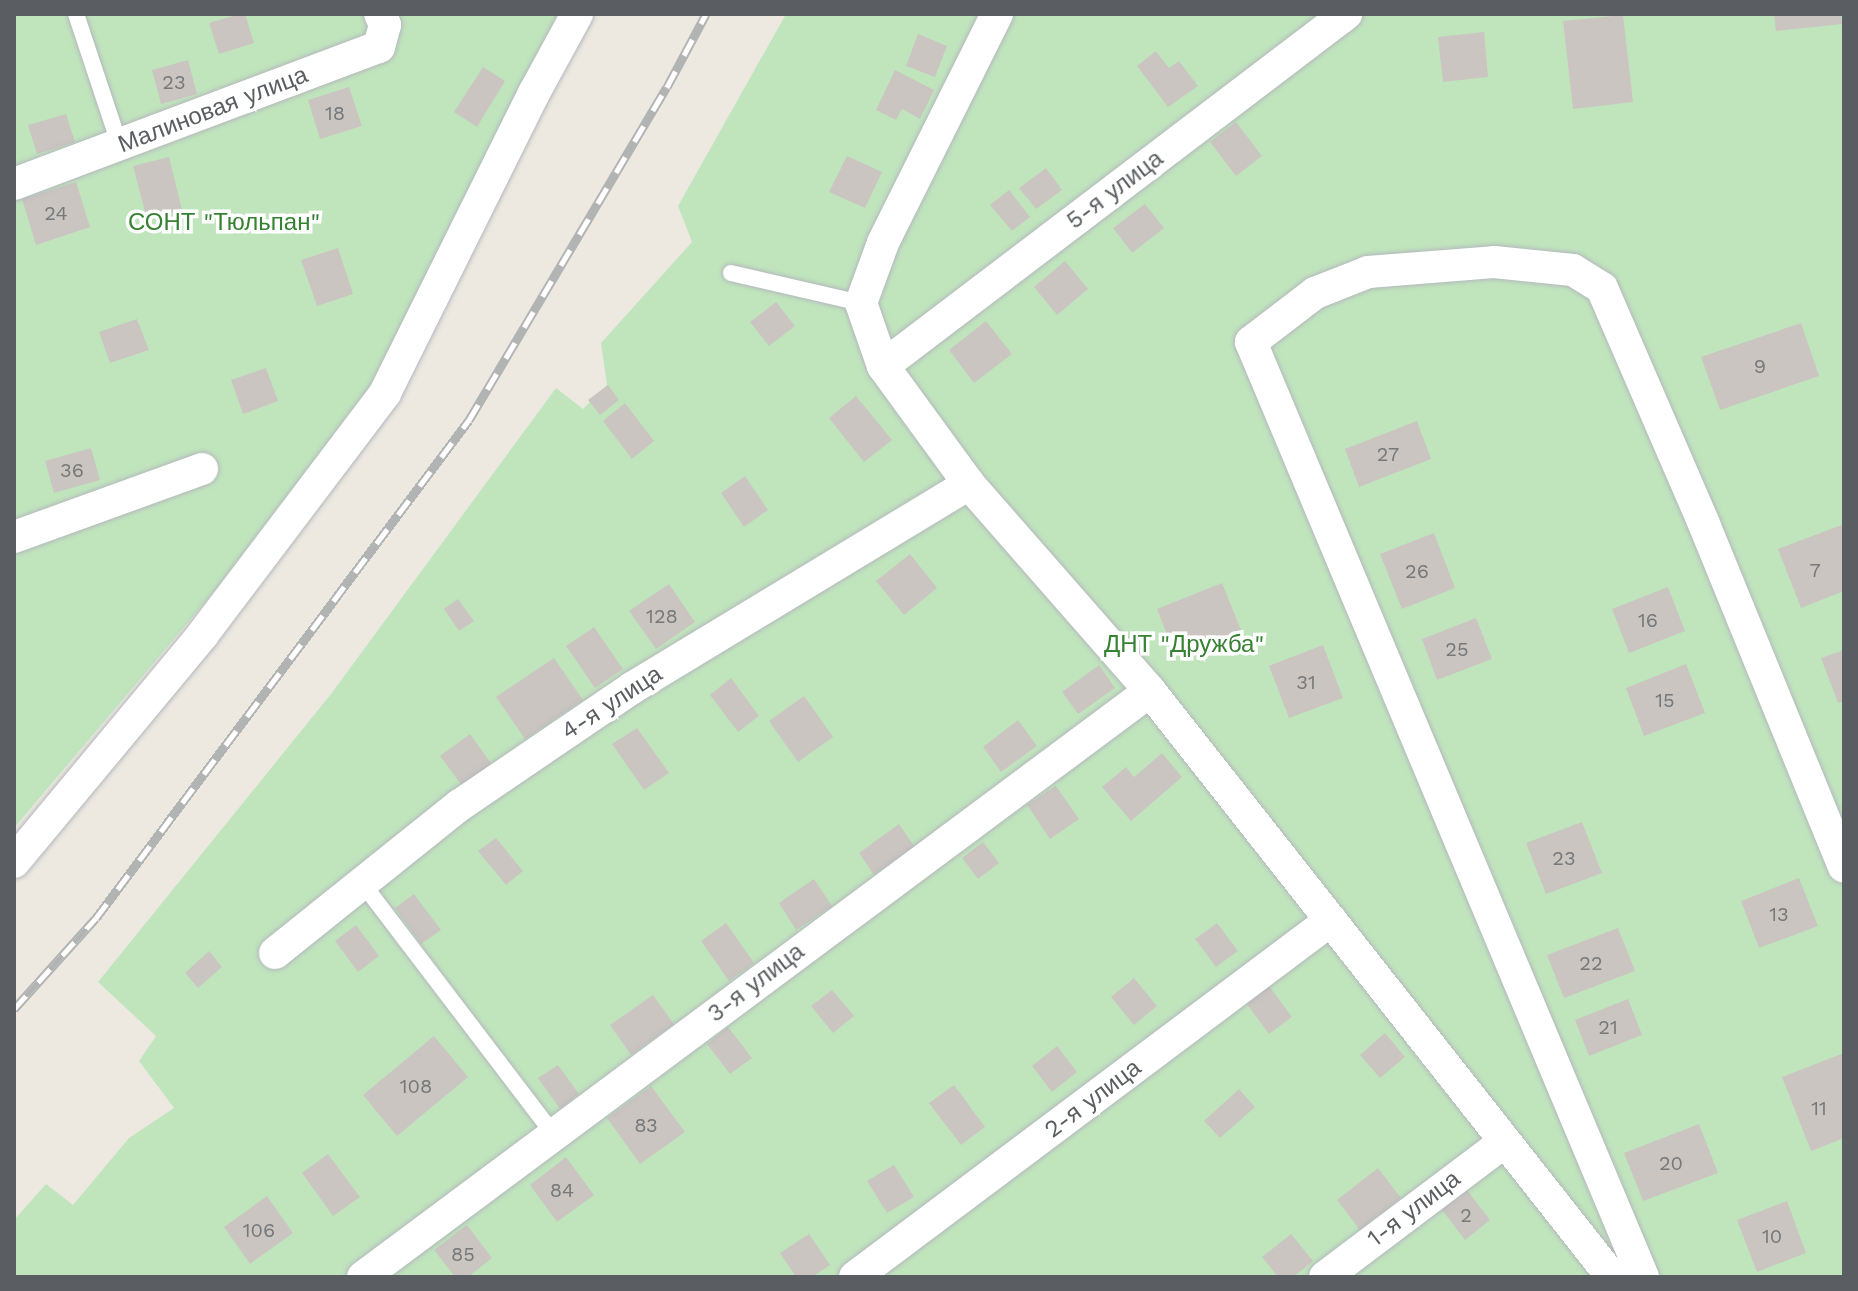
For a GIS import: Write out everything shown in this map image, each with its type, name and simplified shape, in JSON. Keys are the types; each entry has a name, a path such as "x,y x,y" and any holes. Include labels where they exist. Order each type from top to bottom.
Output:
{"street":[{"name":"Малиновая улица","path":"14,184 379,47 385,25 380,14"},
{"path":"14,862 203,634 385,393 534,93 577,14"},
{"path":"997,14 883,243 861,303 883,366 969,484 1150,691 1612,1277"},
{"name":"5-я улица","path":"883,366 1346,14"},
{"path":"1643,1277 1251,342 1315,293 1368,272 1494,262 1573,270 1602,288 1704,524 1844,867"},
{"path":"14,537 202,469"},
{"name":"4-я улица","path":"275,953 460,805 632,688 969,484"},
{"name":"3-я улица","path":"363,1277 1150,691"},
{"name":"2-я улица","path":"855,1277 1331,920"},
{"name":"1-я улица","path":"1325,1277 1504,1142"}],"lane":[{"path":"76,14 120,146"},
{"path":"731,273 861,303"},
{"path":"363,884 553,1133"}],"green space":[{"name":"СОНТ \"Тюльпан\"","path":"14,14 568,14 372,391 300,490 14,828"},
{"name":"ДНТ \"Дружба\"","path":"786,14 1844,14 1844,1277 14,1277 14,1220 46,1184 73,1205 129,1138 174,1108 139,1061 156,1036 98,982 331,694 556,388 583,409 607,385 601,343 692,242 678,206"}],"building":[{"path":"245,14 254,43 219,54 209,23"},
{"path":"1774,14 1841,14 1842,24 1776,31"},
{"path":"1623,15 1633,102 1573,109 1563,21"},
{"path":"1484,32 1488,77 1443,82 1438,37"},
{"path":"918,34 947,46 935,77 906,66"},
{"path":"1156,51 1169,68 1179,61 1198,86 1168,107 1137,66"},
{"path":"188,60 197,94 161,104 152,70"},
{"path":"483,67 505,81 477,127 454,112"},
{"path":"895,70 934,90 920,119 902,109 896,120 876,110"},
{"path":"349,87 362,126 320,139 308,100"},
{"path":"66,114 75,142 37,154 28,125"},
{"path":"1236,122 1262,156 1236,176 1210,142"},
{"path":"847,156 882,172 865,208 829,192"},
{"path":"169,157 182,210 147,219 133,166"},
{"path":"1046,168 1062,190 1036,209 1019,188"},
{"path":"76,182 90,227 36,245 22,199"},
{"path":"1009,190 1030,217 1012,231 990,205"},
{"path":"1145,204 1164,228 1132,253 1113,228"},
{"path":"338,248 353,294 317,306 301,260"},
{"path":"1065,261 1088,289 1057,315 1034,287"},
{"path":"776,302 795,326 769,346 750,322"},
{"path":"137,319 149,350 110,363 99,332"},
{"path":"986,321 1012,354 974,383 949,350"},
{"path":"1801,323 1819,376 1720,410 1701,357"},
{"path":"266,368 278,401 243,414 231,380"},
{"path":"608,385 619,400 600,415 588,400"},
{"path":"856,396 892,440 864,462 829,418"},
{"path":"625,403 654,441 632,459 603,421"},
{"path":"1417,421 1431,459 1359,487 1345,449"},
{"path":"91,448 100,480 54,493 45,461"},
{"path":"745,476 768,510 744,527 721,493"},
{"path":"1844,524 1844,591 1801,608 1778,549"},
{"path":"1434,533 1455,588 1402,609 1380,554"},
{"path":"910,554 937,588 904,615 876,581"},
{"path":"1222,583 1241,630 1175,655 1157,609"},
{"path":"669,584 695,622 656,649 629,611"},
{"path":"1668,587 1685,631 1629,653 1612,609"},
{"path":"458,599 474,621 459,631 444,609"},
{"path":"1476,618 1492,659 1437,680 1422,639"},
{"path":"594,627 623,669 595,688 566,646"},
{"path":"1323,645 1343,698 1289,718 1269,666"},
{"path":"1844,650 1844,701 1838,703 1821,658"},
{"path":"554,658 583,700 525,739 496,697"},
{"path":"1686,664 1705,713 1644,736 1626,688"},
{"path":"1099,665 1115,688 1078,714 1062,692"},
{"path":"731,678 759,716 738,732 710,695"},
{"path":"804,696 833,737 798,762 769,721"},
{"path":"1018,720 1037,746 1001,772 983,747"},
{"path":"637,728 669,773 644,790 612,744"},
{"path":"470,734 493,766 463,787 440,756"},
{"path":"1162,753 1182,777 1131,821 1102,787 1126,767 1134,777"},
{"path":"1056,786 1079,819 1050,839 1027,805"},
{"path":"1582,822 1602,873 1546,894 1526,843"},
{"path":"899,824 914,846 874,875 859,853"},
{"path":"496,838 523,871 506,885 478,851"},
{"path":"983,842 999,863 978,879 962,858"},
{"path":"1799,878 1818,926 1759,948 1741,901"},
{"path":"814,879 832,906 796,930 779,903"},
{"path":"414,894 441,930 421,944 395,908"},
{"path":"726,923 754,963 729,981 701,941"},
{"path":"1217,923 1238,951 1216,967 1195,939"},
{"path":"356,925 379,956 358,972 335,941"},
{"path":"1618,928 1635,971 1564,998 1547,955"},
{"path":"209,951 222,967 198,988 185,973"},
{"path":"1134,978 1157,1006 1134,1025 1111,997"},
{"path":"1269,986 1292,1017 1269,1034 1246,1003"},
{"path":"832,990 854,1016 833,1033 811,1006"},
{"path":"653,995 674,1024 631,1055 610,1025"},
{"path":"1628,999 1642,1035 1589,1056 1575,1020"},
{"path":"728,1027 752,1058 730,1074 707,1044"},
{"path":"1385,1033 1405,1057 1380,1078 1360,1055"},
{"path":"434,1036 468,1077 397,1136 363,1095"},
{"path":"1057,1046 1077,1072 1052,1092 1032,1066"},
{"path":"1844,1053 1844,1138 1811,1151 1782,1077"},
{"path":"558,1065 579,1094 560,1109 538,1078"},
{"path":"954,1085 985,1127 961,1145 929,1103"},
{"path":"651,1086 685,1132 640,1164 607,1118"},
{"path":"1239,1089 1255,1107 1220,1138 1204,1121"},
{"path":"1699,1124 1718,1173 1643,1201 1624,1153"},
{"path":"328,1154 360,1197 333,1216 302,1173"},
{"path":"566,1157 594,1195 557,1222 530,1185"},
{"path":"894,1165 914,1197 887,1213 867,1181"},
{"path":"1378,1168 1401,1198 1360,1230 1337,1200"},
{"path":"1467,1190 1490,1220 1465,1240 1442,1210"},
{"path":"267,1196 293,1233 250,1264 224,1227"},
{"path":"1787,1201 1806,1253 1757,1272 1737,1220"},
{"path":"467,1225 492,1258 468,1277 455,1277 434,1250"},
{"path":"809,1234 830,1265 812,1277 796,1277 780,1253"},
{"path":"1291,1234 1313,1261 1293,1277 1278,1277 1262,1257"}],"railway":[{"path":"14,1009 96,918 469,420 667,87 706,14"}]}
